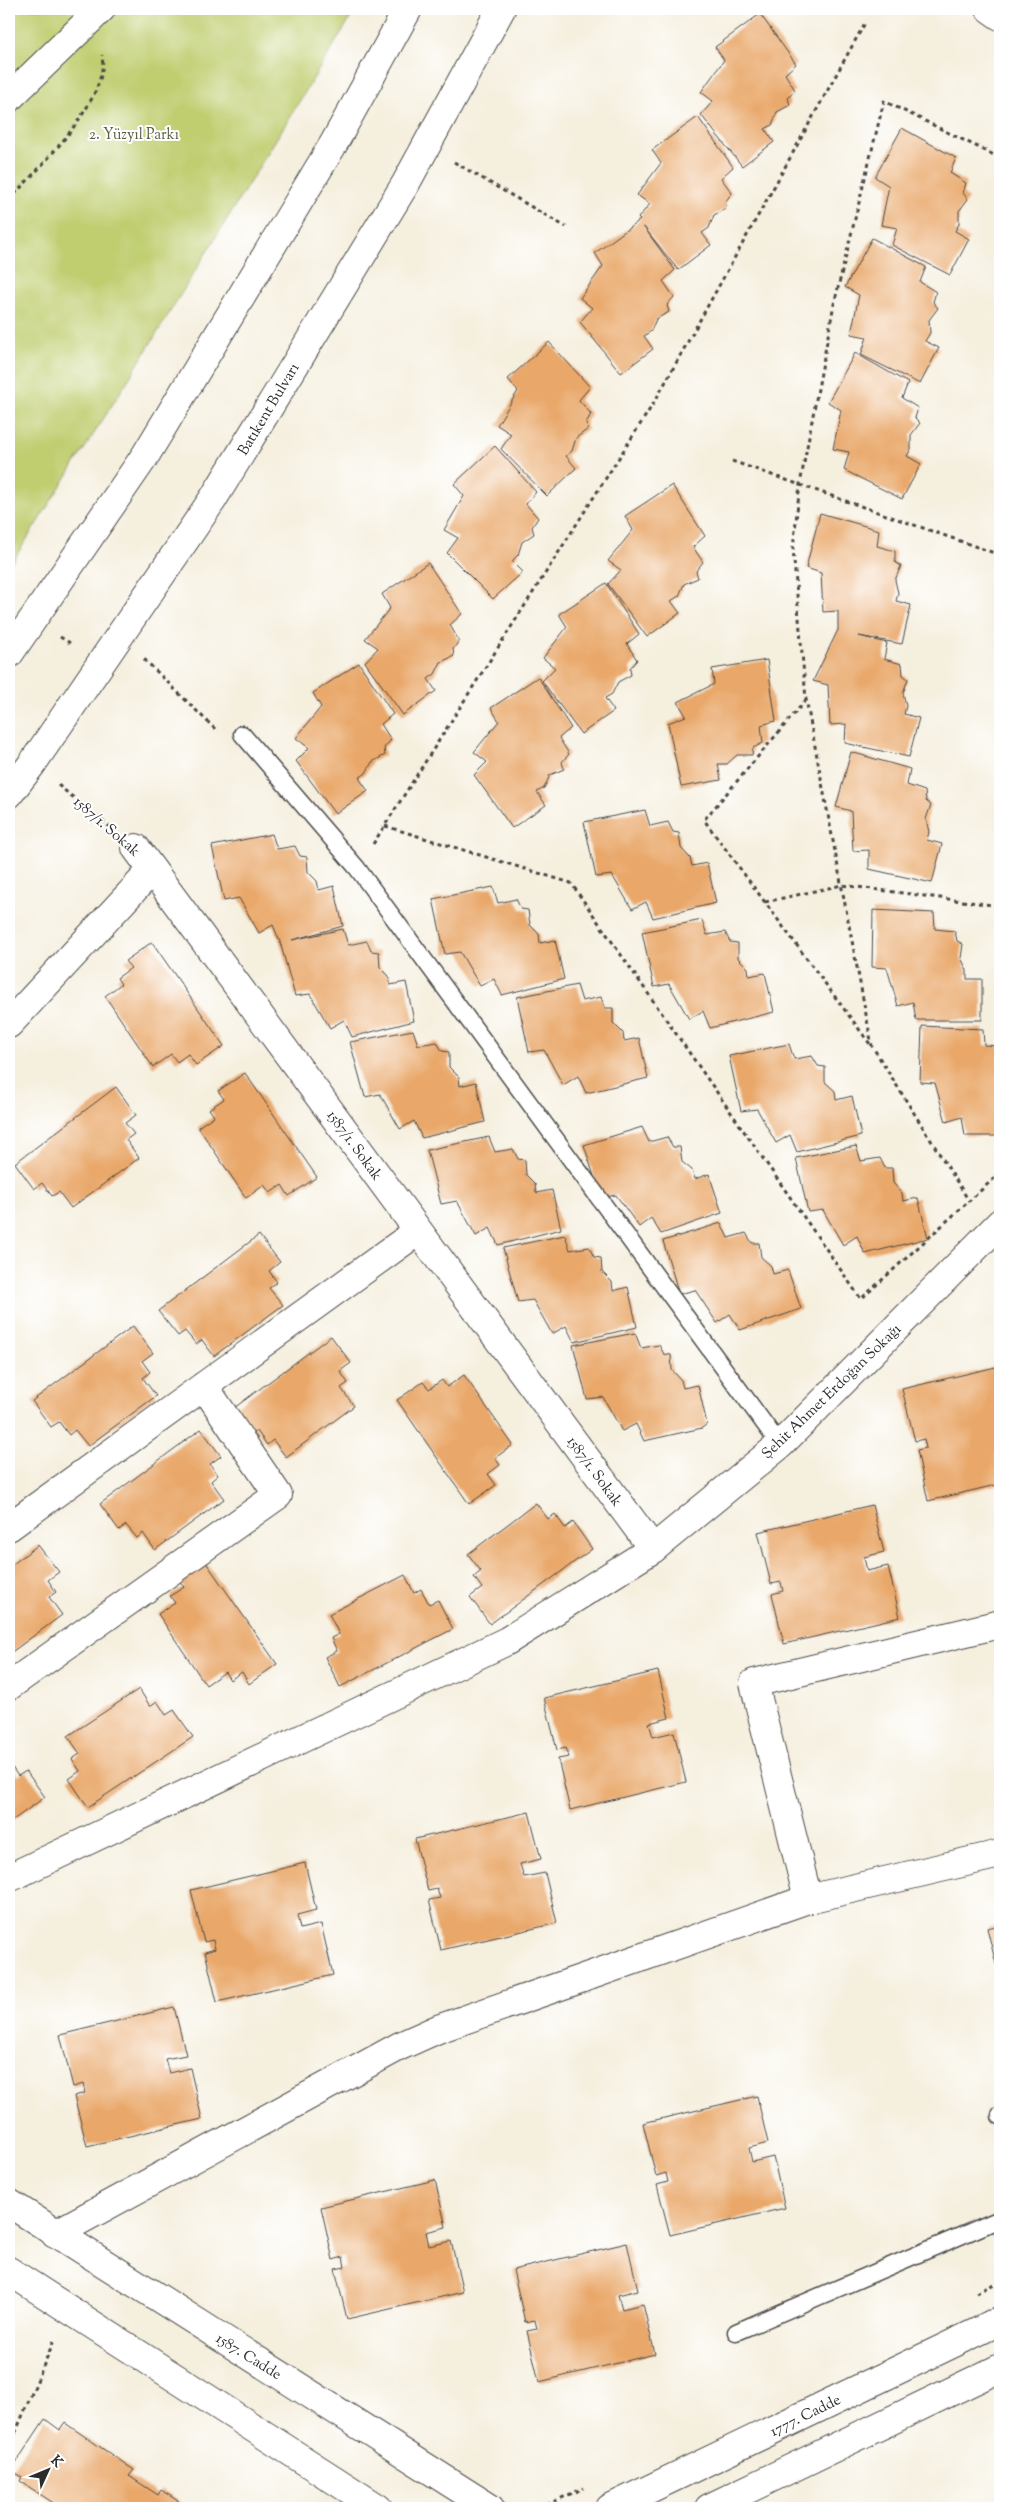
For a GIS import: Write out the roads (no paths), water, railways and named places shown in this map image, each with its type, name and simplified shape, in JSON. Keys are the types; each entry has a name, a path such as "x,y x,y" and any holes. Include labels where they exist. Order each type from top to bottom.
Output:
{"street":[{"path":"9,98 101,9"},
{"path":"9,654 145,456 334,143 408,9"},
{"name":"Batıkent Bulvarı","path":"9,794 32,764 213,499 406,183 501,9"},
{"path":"990,9 1000,16"},
{"name":"1587/1. Sokak","path":"136,848 653,1549"},
{"path":"9,1024 152,870"},
{"name":"Şehit Ahmet Erdoğan Sokağı","path":"9,1878 507,1641 653,1549 780,1445 1000,1223"},
{"path":"9,1527 418,1231"},
{"path":"9,1686 278,1495 204,1386"},
{"path":"808,1899 754,1683 1000,1624"},
{"path":"55,2234 400,2046 438,2029 808,1899 1000,1854"},
{"name":"1587. Cadde","path":"9,2203 55,2234 490,2508"},
{"path":"9,2271 378,2508"},
{"name":"1777. Cadde","path":"610,2508 1000,2321"},
{"path":"708,2508 1000,2368"}],"lane":[{"path":"242,734 357,868 780,1445"},
{"path":"736,2332 1000,2219"}],"park label":[{"name":"2. Yüzyıl Parkı","path":"134,134"}]}
